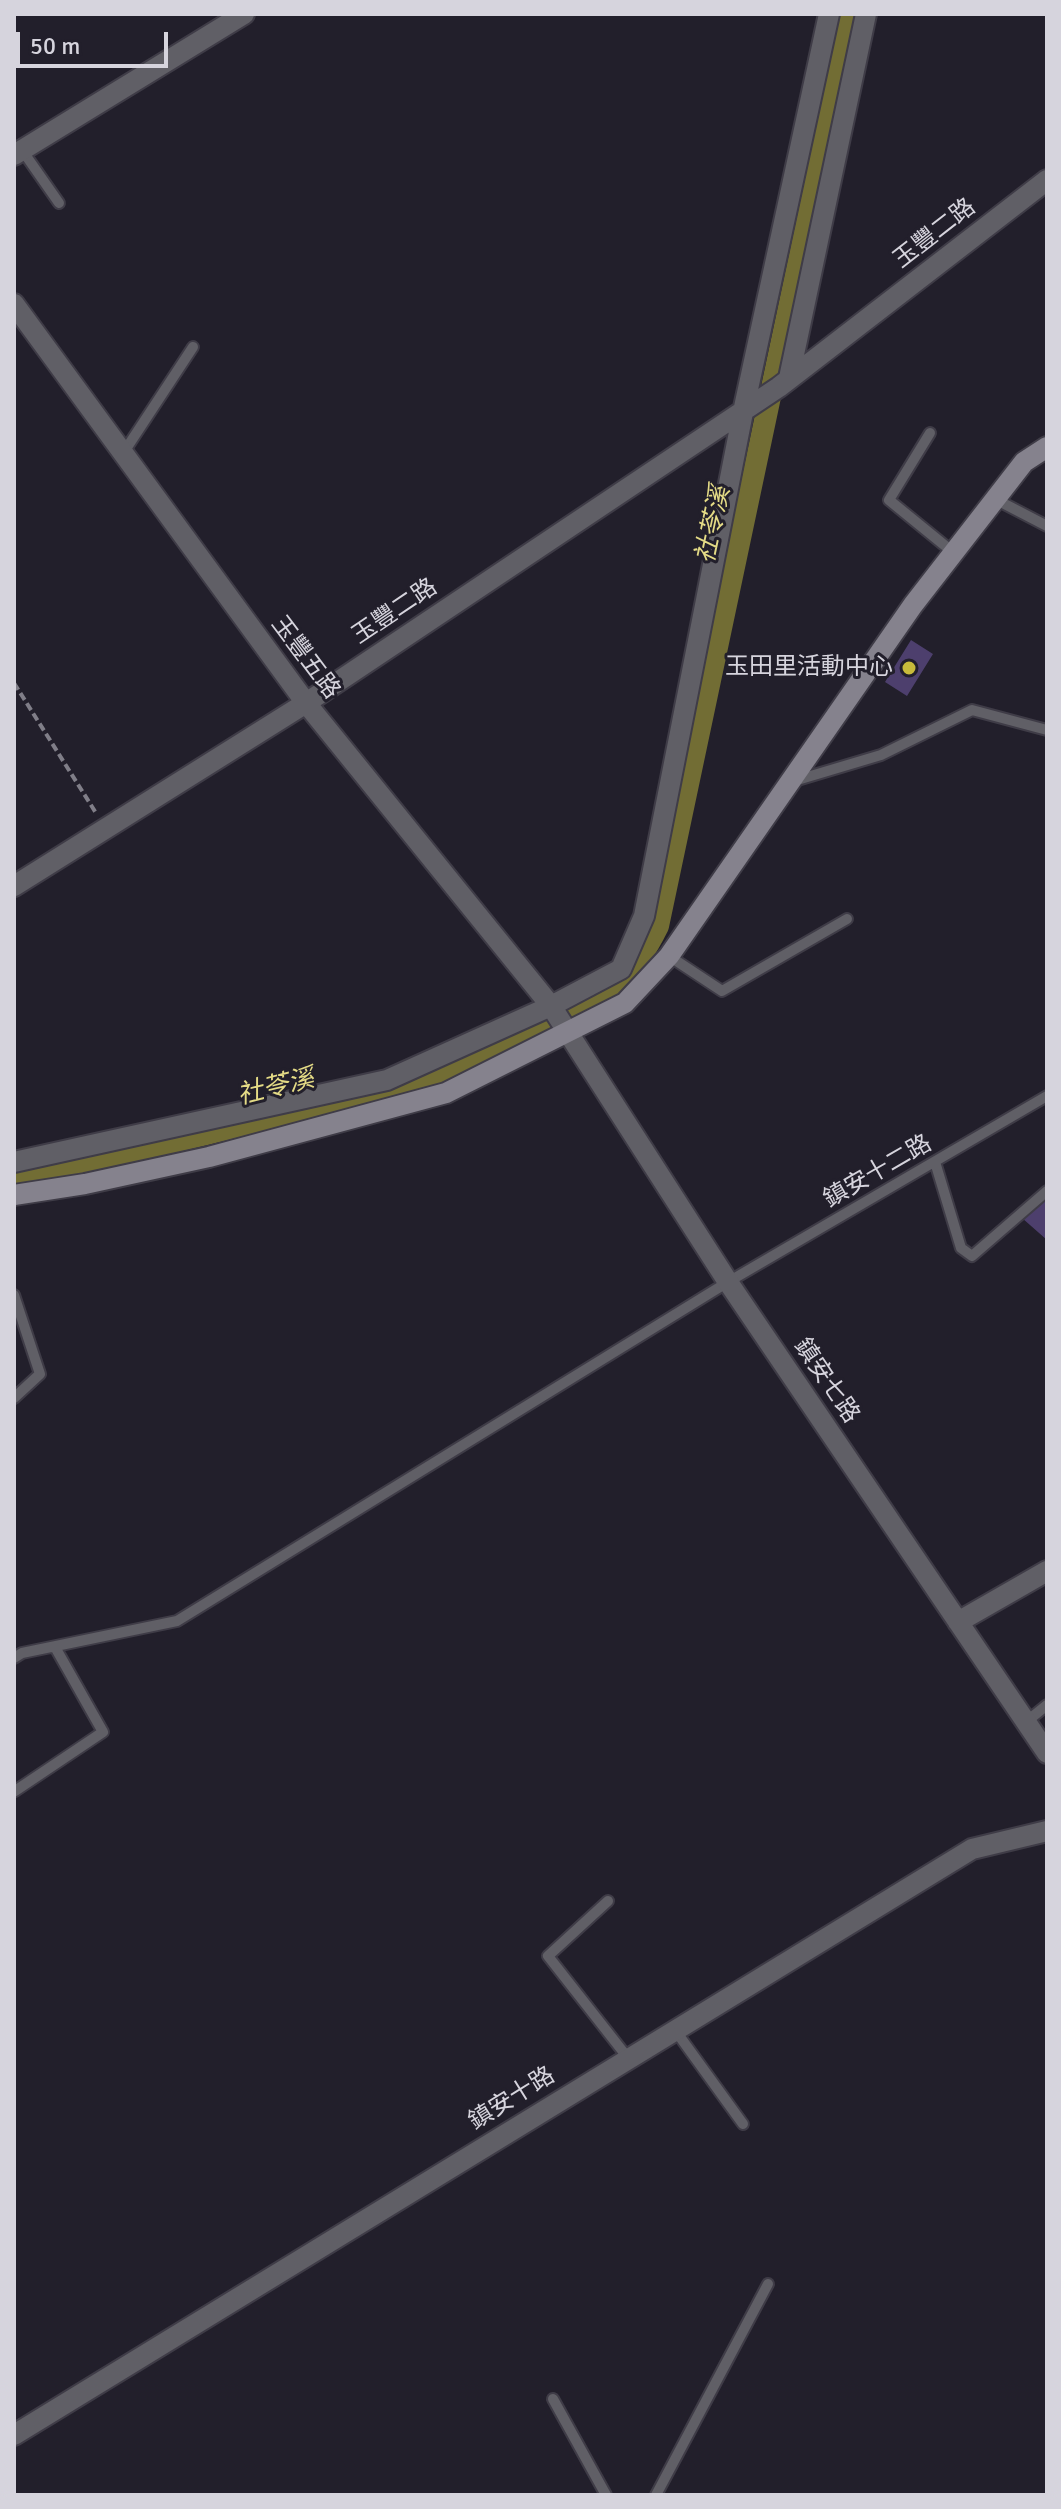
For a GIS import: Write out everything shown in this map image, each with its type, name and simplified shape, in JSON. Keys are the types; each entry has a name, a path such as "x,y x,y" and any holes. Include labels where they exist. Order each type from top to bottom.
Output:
{"street":[{"path":"18,152 244,14"},
{"path":"14,1162 387,1080 551,1006 621,969 644,916 829,14"},
{"path":"784,383 866,14"},
{"name":"玉豐二路","path":"14,886 306,703 784,383 1047,180"},
{"name":"玉豐五路","path":"14,304 122,456 306,703 551,1006 568,1034"},
{"path":"14,1195 85,1184 209,1157 446,1093 625,1003 669,956 954,553 1024,462 1047,447"},
{"name":"鎮安七路","path":"568,1034 728,1282 1047,1753"},
{"path":"958,1622 1047,1571"},
{"name":"鎮安十路","path":"14,2435 972,1849 1047,1831"}],"lane":[{"path":"18,152 59,203"},
{"path":"122,456 193,347"},
{"path":"930,433 889,500 954,553"},
{"path":"995,499 1047,526"},
{"path":"790,782 881,755 972,710 1047,730"},
{"path":"669,956 722,991 847,919"},
{"name":"鎮安十二路","path":"14,1658 22,1653 177,1621 728,1282 1047,1096"},
{"path":"935,1162 961,1248 972,1256 1047,1191"},
{"path":"14,1295 40,1374 14,1398"},
{"path":"15,1791 103,1732 55,1647"},
{"path":"1026,1722 1047,1705"},
{"path":"608,1901 548,1956 628,2058"},
{"path":"675,2030 743,2124"},
{"path":"656,2495 768,2284"},
{"path":"553,2399 606,2495"}],"path":[{"path":"14,683 106,828"}],"building":[{"name":"玉田里活動中心","path":"911,640 933,654 907,696 885,682"},
{"path":"1047,1190 1047,1240 1022,1218"}],"waterway":[{"name":"社苓溪","path":"573,1011 602,995 624,977 642,955 658,926 851,14"},
{"name":"社苓溪","path":"14,1181 431,1079 543,1026"}],"place":[{"name":"玉田里活動中心","path":"909,668"}]}
